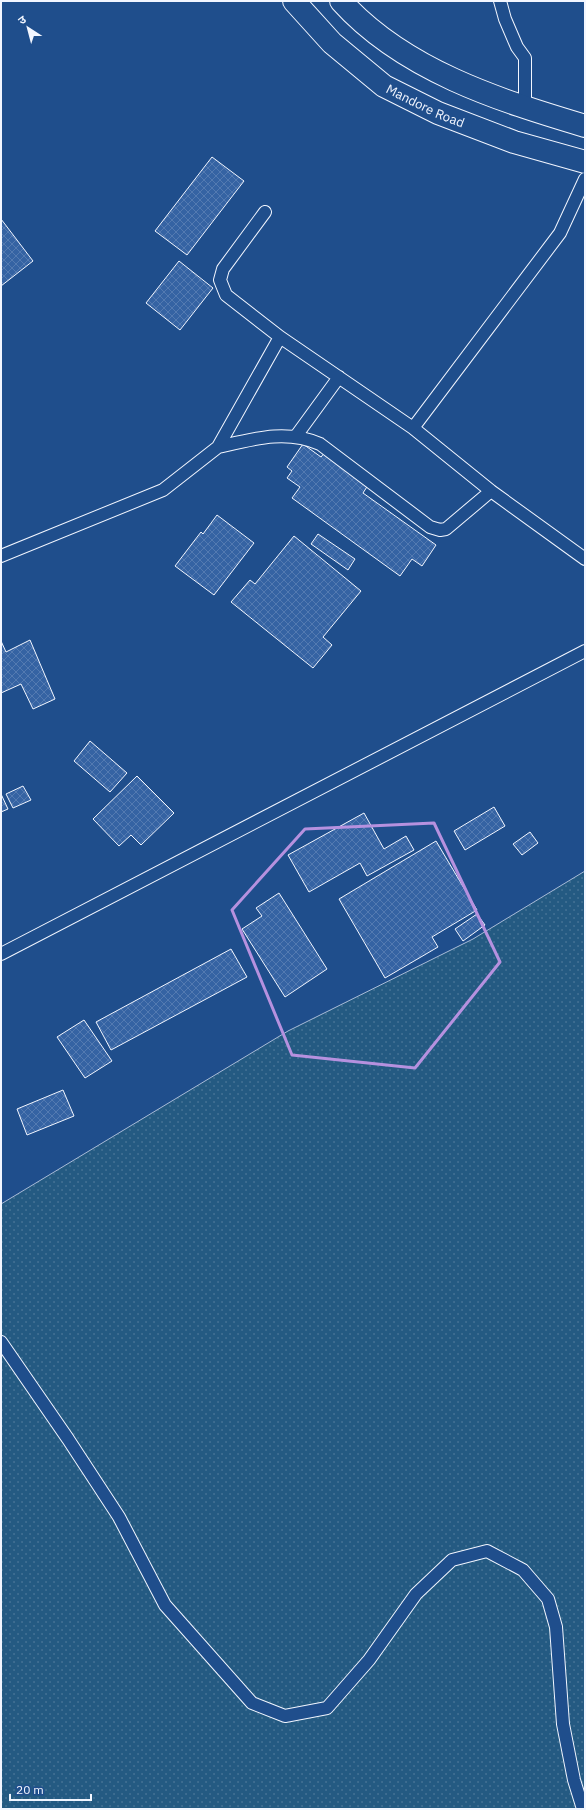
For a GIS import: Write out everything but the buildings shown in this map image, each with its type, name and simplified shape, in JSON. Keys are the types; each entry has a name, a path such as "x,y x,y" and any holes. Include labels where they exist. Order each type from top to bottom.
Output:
{"highway":[{"name":"Mandore Road","path":"294,1 332,43 384,86 438,113 514,142 585,162"},
{"path":"341,1 354,16 399,52 455,80 525,108 585,126"}],"lane":[{"path":"500,1 511,33 525,58 525,108"},
{"path":"413,428 560,233 585,179"},
{"path":"265,212 223,269 220,280 226,295 280,336 413,428 491,491 585,559"},
{"path":"1,556 163,490 218,447 280,336"},
{"path":"296,436 339,377"},
{"path":"218,447 264,437 296,436 308,439 320,444 430,527 440,530 446,529 491,491"},
{"path":"1,954 585,651"},
{"path":"1,1342 68,1438 119,1517 165,1606 252,1703 285,1716 327,1708 370,1660 416,1594 452,1560 487,1551 523,1570 548,1599 556,1628 563,1724 574,1780 583,1809"}],"highlighted area":[{"path":"434,823 500,962 415,1068 292,1055 232,910 305,829"}],"shaded area":[{"path":"585,871 585,1809 1,1809 1,1204 288,1031 473,939"}]}
